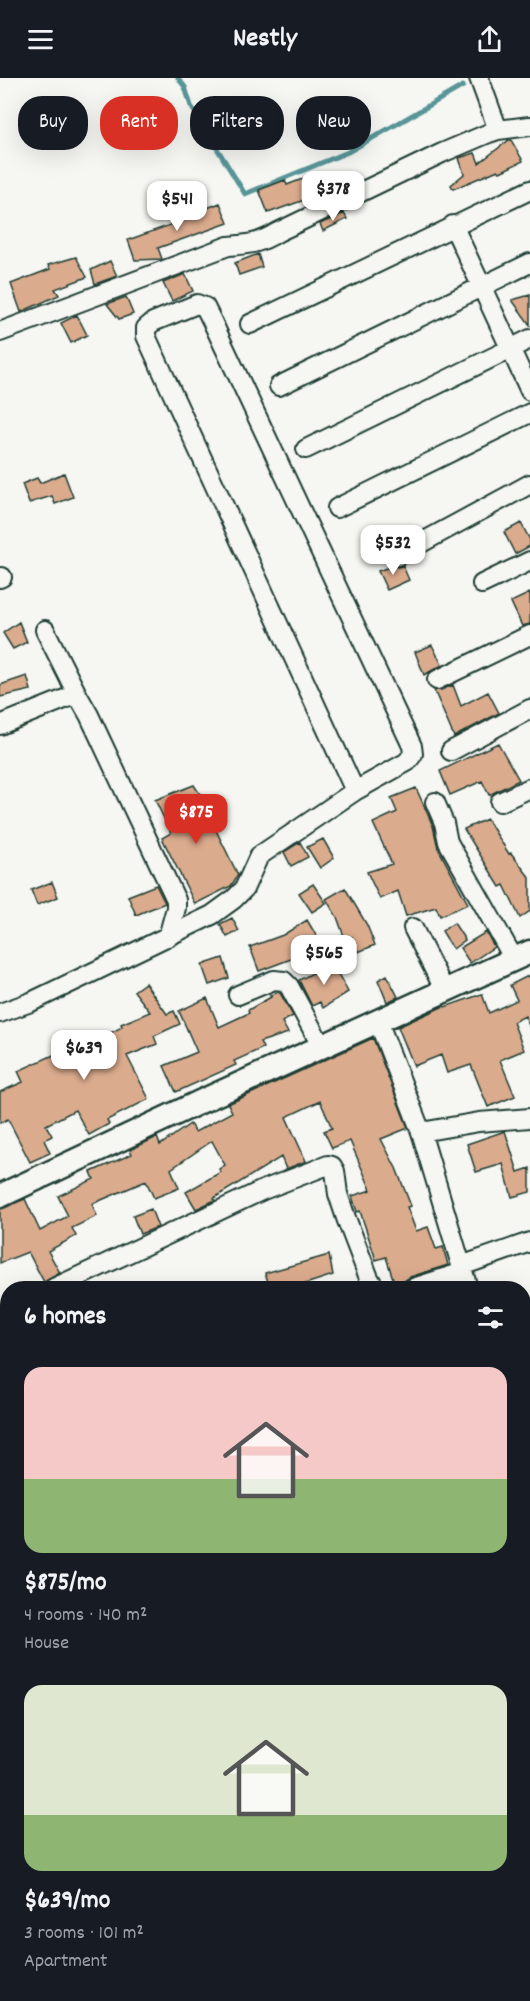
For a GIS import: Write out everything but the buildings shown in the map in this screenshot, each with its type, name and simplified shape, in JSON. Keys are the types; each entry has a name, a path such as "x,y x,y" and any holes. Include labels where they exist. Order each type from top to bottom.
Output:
{"street":[{"path":"479,78 498,129"},
{"path":"0,332 228,246 262,242 278,232 442,153 498,129 530,126"},
{"path":"250,324 530,190"},
{"path":"453,225 530,391"},
{"path":"279,386 530,262"},
{"path":"0,1014 31,1002 212,915 244,889 260,856 355,791 407,762 413,754 412,746 212,321 205,307 197,304 153,322 146,328 146,336 355,791"},
{"path":"306,449 530,339"},
{"path":"337,508 530,413"},
{"path":"397,556 530,484"},
{"path":"482,584 530,561"},
{"path":"45,630 89,715 176,900 168,937"},
{"path":"437,680 530,635"},
{"path":"0,725 77,694"},
{"path":"451,751 530,709"},
{"path":"500,802 530,788"},
{"path":"0,1196 444,989 522,956 448,842 444,823 435,802"},
{"path":"413,928 444,989"},
{"path":"238,995 274,980 284,981 289,986 322,1047"},
{"path":"378,1021 421,1132 464,1276"},
{"path":"421,1132 479,1122 530,1118"},
{"path":"69,1281 263,1190 327,1165 332,1166 335,1171 346,1218 371,1281"},
{"path":"443,1281 464,1276 530,1242"}],"waterway":[{"path":"178,78 185,87 191,106 245,194 348,152 463,86"}]}
